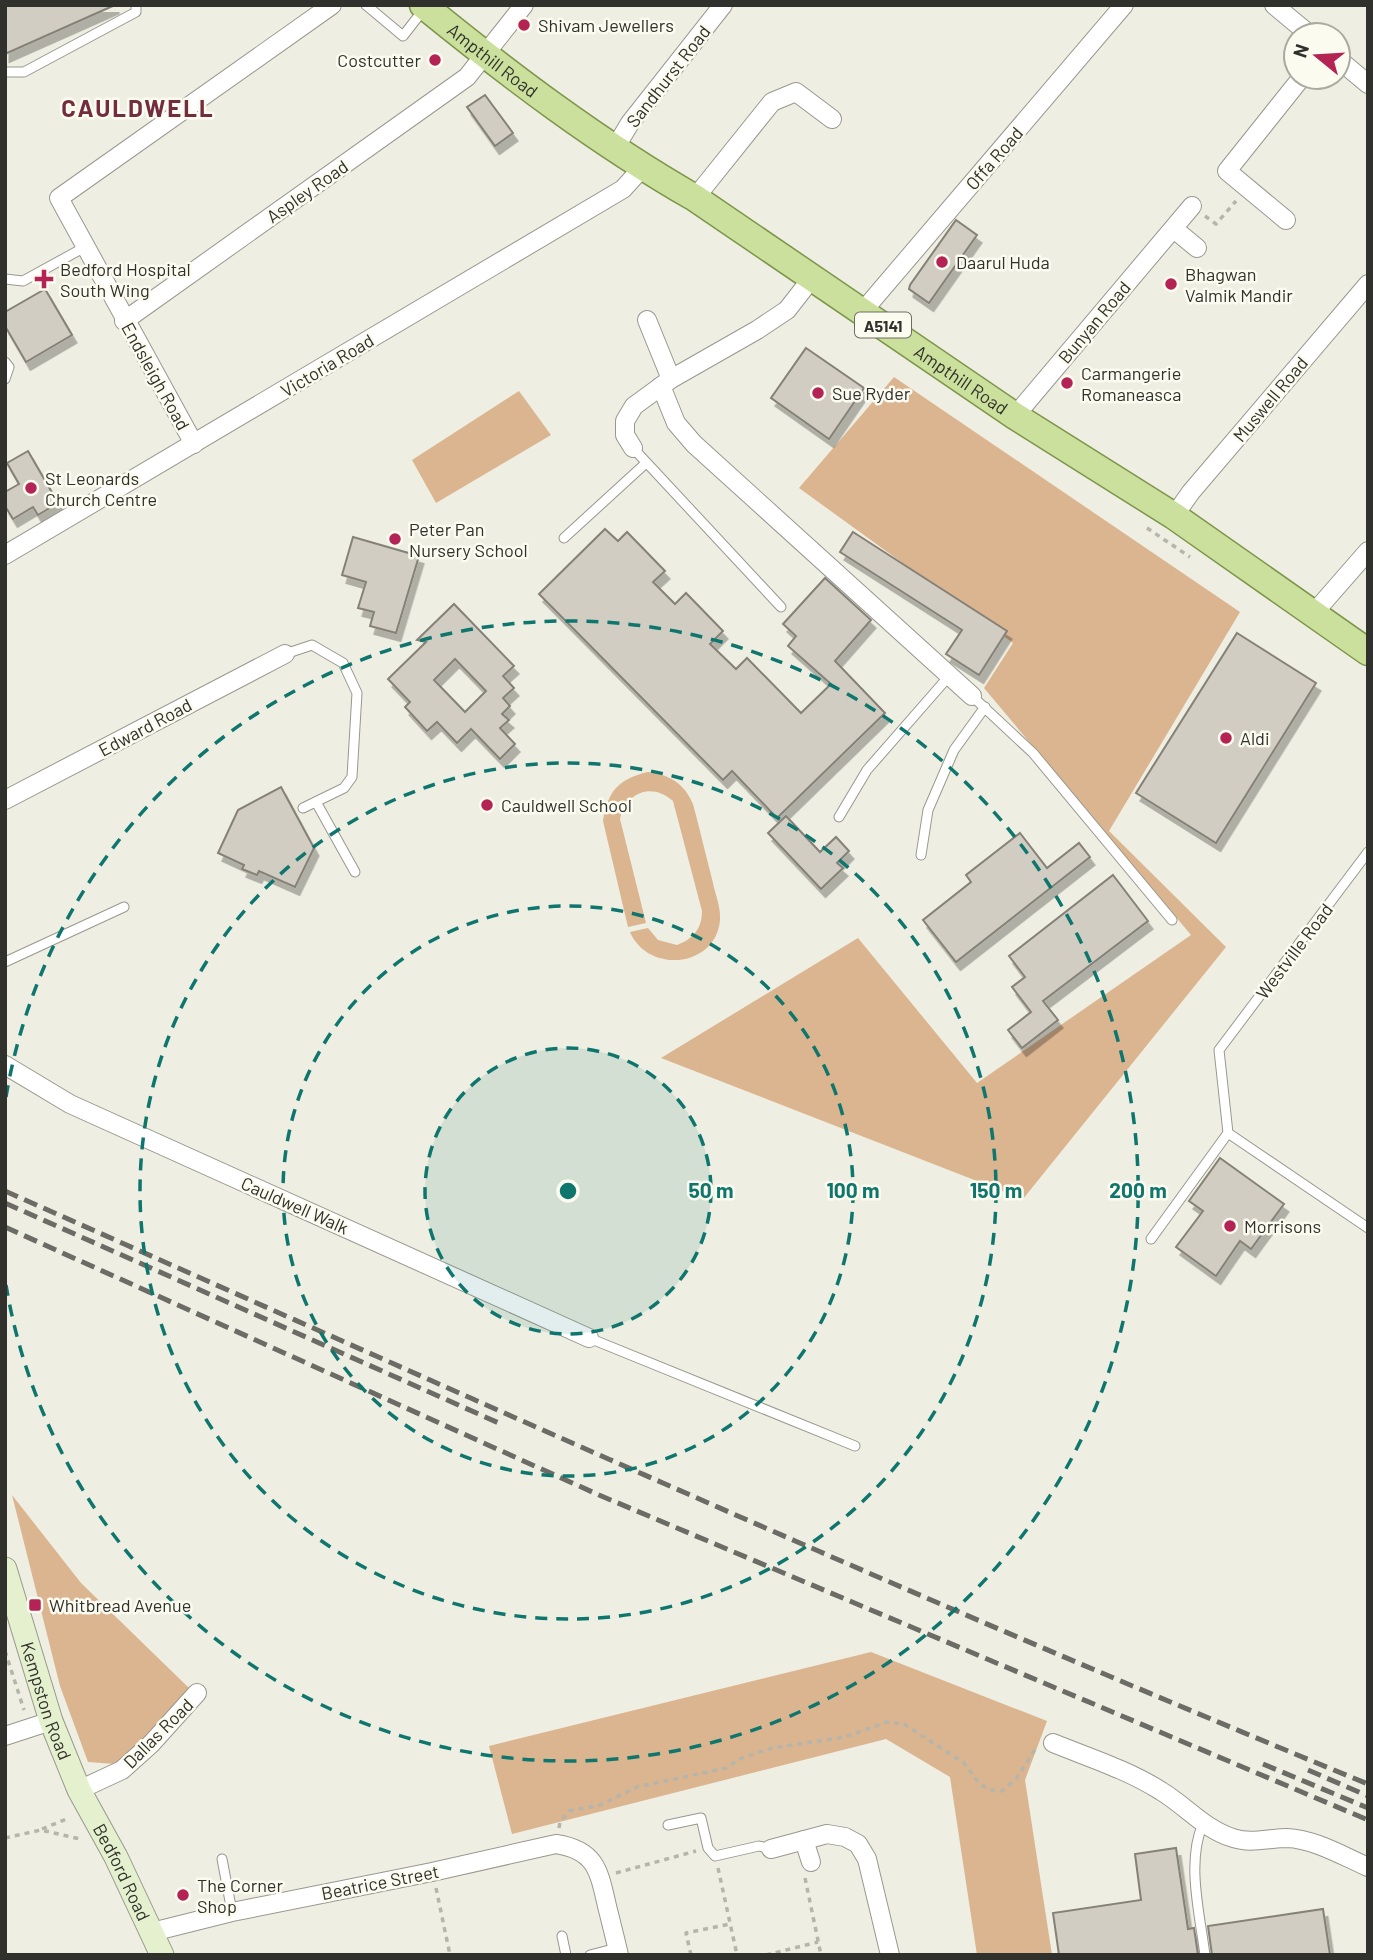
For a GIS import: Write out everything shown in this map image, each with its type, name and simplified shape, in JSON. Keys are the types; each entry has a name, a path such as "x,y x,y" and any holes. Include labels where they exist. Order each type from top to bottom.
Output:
{"main road":[{"name":"Ampthill Road","path":"424,6 485,56 642,168 695,198 1015,416 1174,516 1368,652"},
{"name":"Kempston Road","path":"5,1569 51,1721 79,1790"},
{"name":"Bedford Road","path":"79,1790 116,1857 162,1955"}],"street":[{"name":"Endsleigh Road","path":"194,444 58,198 332,5"},
{"name":"Aspley Road","path":"124,321 467,77 524,5"},
{"name":"Sandhurst Road","path":"615,148 630,123 723,5"},
{"name":"Offa Road","path":"863,311 1124,5"},
{"path":"1274,5 1293,21"},
{"path":"1352,71 1368,85"},
{"path":"1286,220 1227,171 1291,91"},
{"path":"695,198 772,102 796,92 832,119"},
{"name":"Victoria Road","path":"5,555 623,189 642,168"},
{"name":"Bunyan Road","path":"1015,416 1192,206"},
{"path":"1174,229 1198,248"},
{"path":"633,448 625,435 625,421 634,406 666,382 787,310 812,278"},
{"name":"Muswell Road","path":"1174,516 1191,492 1368,284"},
{"path":"647,320 676,423 694,444 978,701"},
{"path":"1313,614 1368,551"},
{"name":"Edward Road","path":"5,800 285,654"},
{"name":"Cauldwell Walk","path":"5,1065 70,1104 589,1338"},
{"name":"Dallas Road","path":"79,1790 122,1770 151,1744 197,1693"},
{"path":"5,1736 51,1721"},
{"path":"1053,1743 1129,1773 1163,1792 1203,1824 1234,1838 1254,1841 1288,1838 1314,1844 1368,1867"},
{"path":"771,1849 827,1834 845,1837 858,1844 867,1858 890,1955"},
{"path":"804,1840 811,1862"},
{"path":"556,1844 572,1846 590,1857 600,1874 618,1951"},
{"name":"Beatrice Street","path":"152,1932 232,1912 556,1844"}],"lane":[{"path":"5,72 24,72 136,12 136,5"},
{"path":"366,5 402,36 424,6"},
{"path":"5,279 23,281 85,247"},
{"path":"5,362 9,367 5,379"},
{"path":"633,448 781,607"},
{"path":"564,538 646,463"},
{"path":"285,654 312,645 343,663 357,693 352,777 344,788 303,808"},
{"path":"839,817 867,770 950,675"},
{"path":"921,855 928,810 978,701 1033,753 1172,920"},
{"path":"316,802 355,872"},
{"name":"Westville Road","path":"1228,1133 1219,1050 1368,852"},
{"path":"5,962 124,907"},
{"path":"1151,1238 1228,1133 1368,1228"},
{"path":"589,1338 855,1447"},
{"path":"668,1825 701,1818 708,1848 715,1856 760,1846 771,1849"},
{"path":"1203,1824 1197,1837 1194,1858 1205,1955"},
{"path":"222,1859 232,1912"},
{"path":"562,1936 566,1955"},
{"path":"590,1955 618,1951"}],"path":[{"path":"1192,206 1216,224 1246,189"},
{"path":"5,1651 24,1711"},
{"path":"556,1844 560,1822 569,1811 600,1805 637,1787 726,1768 742,1758 772,1748 845,1737 887,1721 904,1724 947,1751 964,1763 978,1782 989,1790 1002,1791 1016,1779 1034,1751 1053,1743"},
{"path":"5,1838 41,1830 69,1818"},
{"path":"41,1830 80,1839"},
{"path":"600,1874 708,1848"},
{"path":"715,1856 737,1955"},
{"path":"811,1862 803,1870 821,1955"},
{"path":"432,1872 450,1955"},
{"path":"691,1955 685,1933 730,1924"},
{"path":"766,1955 819,1942"}],"shaded area":[{"path":"894,377 1240,612 1109,831 1226,947 1023,1199 661,1058 858,938 977,1083 1191,935 984,688 1013,643 799,488"},
{"path":"519,391 551,435 436,503 412,460"},
{"path":"648,772 663,775 681,785 693,804 720,910 716,936 707,948 695,956 680,960 651,955 639,946 630,932 648,928 658,940 677,945 688,940 700,923 702,911 673,801 657,792 641,793 628,802 620,819 646,923 628,927 603,821 608,802 616,788 629,778"},
{"path":"12,1495 81,1583 190,1689 144,1740 115,1764 88,1762 60,1686"},
{"path":"871,1652 1047,1721 1025,1780 1052,1955 977,1955 950,1777 886,1739 512,1834 489,1746"}],"building":[{"path":"5,5 115,5 5,54"},
{"path":"485,95 513,133 495,146 467,107"},
{"name":"Daarul Huda","path":"956,220 977,235 929,303 909,289 910,285"},
{"path":"45,289 72,335 26,362 5,326 5,312"},
{"name":"Sue Ryder","path":"806,348 864,388 829,439 771,398"},
{"name":"St Leonards Church Centre","path":"28,451 58,503 38,515 33,507 13,519 5,506 5,492 19,484 7,463"},
{"path":"605,529 618,541 627,532 665,571 653,582 675,604 686,593 723,631 710,644 736,669 747,658 801,713 831,684 788,646 796,636 783,624 825,578 871,620 835,661 885,713 777,818 732,771 723,780 539,594"},
{"path":"853,532 1007,631 979,675 946,654 962,630 840,552"},
{"path":"353,537 419,556 396,633 370,626 374,612 358,608 366,582 342,575"},
{"path":"454,604 514,666 503,676 514,688 503,698 510,706 502,714 509,720 500,728 515,744 500,759 471,729 457,743 437,722 427,731 405,707 410,702 388,679 426,642 417,640","holes":["455,659 486,691 465,712 434,680"]},
{"name":"Aldi","path":"1237,633 1316,683 1216,843 1136,793"},
{"path":"281,787 314,848 295,887 259,871 257,875 242,869 244,865 218,853 238,810"},
{"path":"786,816 820,852 836,837 849,851 837,863 843,868 821,889 768,833"},
{"path":"1020,833 1047,868 1079,843 1090,857 956,962 923,920 971,882 966,875"},
{"path":"1113,875 1148,921 1043,1001 1058,1020 1022,1048 1008,1030 1031,1012 1012,987 1025,977 1009,956"},
{"name":"Morrisons","path":"1220,1158 1284,1204 1251,1249 1240,1241 1216,1276 1176,1247 1203,1211 1189,1201"},
{"path":"1176,1848 1188,1929 1194,1928 1198,1955 1059,1955 1053,1913 1141,1900 1135,1854"},
{"path":"1323,1909 1330,1955 1212,1955 1208,1926"}],"railway":[{"path":"5,1191 854,1567 1368,1784"},
{"path":"5,1203 501,1424"},
{"path":"5,1227 599,1495 1368,1820"},
{"path":"1263,1764 1368,1808"},
{"path":"1308,1770 1368,1796"}],"place":[{"name":"Shivam Jewellers","path":"524,25"},
{"name":"Costcutter","path":"435,60"},
{"name":"Daarul Huda","path":"942,262"},
{"name":"Bedford Hospital South Wing","path":"44,279"},
{"name":"Bhagwan Valmik Mandir","path":"1171,284"},
{"name":"Carmangerie Romaneasca","path":"1067,383"},
{"name":"Sue Ryder","path":"818,393"},
{"name":"St Leonards Church Centre","path":"31,488"},
{"name":"Peter Pan Nursery School","path":"395,539"},
{"name":"Aldi","path":"1226,738"},
{"name":"Cauldwell School","path":"487,805"},
{"name":"Morrisons","path":"1230,1226"},
{"name":"Whitbread Avenue","path":"35,1605"},
{"name":"The Corner Shop","path":"183,1895"}],"district":[{"name":"CAULDWELL","path":"138,107"}]}
